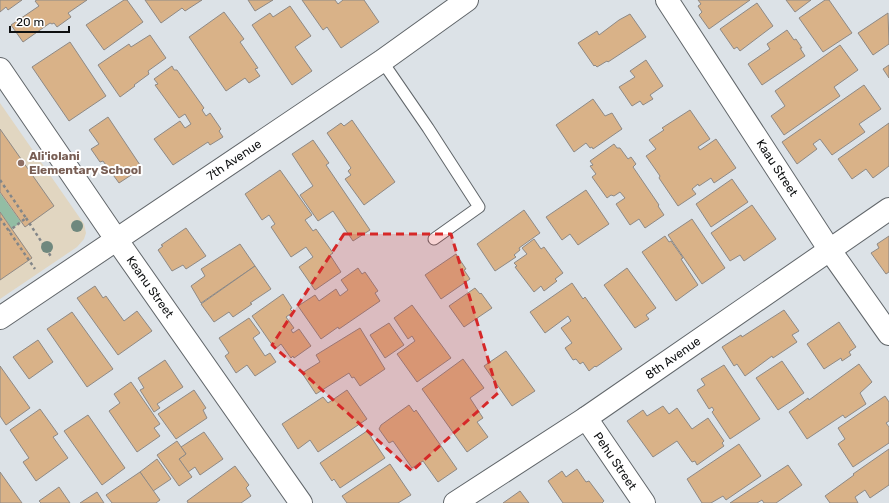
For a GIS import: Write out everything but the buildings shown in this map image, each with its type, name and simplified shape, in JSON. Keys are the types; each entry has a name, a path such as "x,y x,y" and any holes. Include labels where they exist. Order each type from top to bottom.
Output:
{"street":[{"name":"7th Avenue","path":"0,318 382,61 467,0"},
{"name":"Kaau Street","path":"667,0 829,249 889,334"},
{"name":"Keanu Street","path":"0,69 116,239 301,503"},
{"name":"8th Avenue","path":"455,503 586,418 889,209"},
{"name":"Pehu Street","path":"586,418 644,503"}],"lane":[{"path":"382,61 428,128 479,207 434,239"}],"path":[{"path":"0,180 55,262"},
{"path":"0,218 38,274"},
{"path":"9,231 26,218"}],"highlighted area":[{"path":"344,234 451,234 498,393 412,471 272,345"}],"shaded area":[{"name":"Ali'iolani Elementary School","path":"0,103 84,224 86,233 84,239 77,247 0,299"}],"green space":[{"path":"0,193 21,222 12,229 0,212"}],"place":[{"name":"Ali'iolani Elementary School","path":"21,163"}]}
